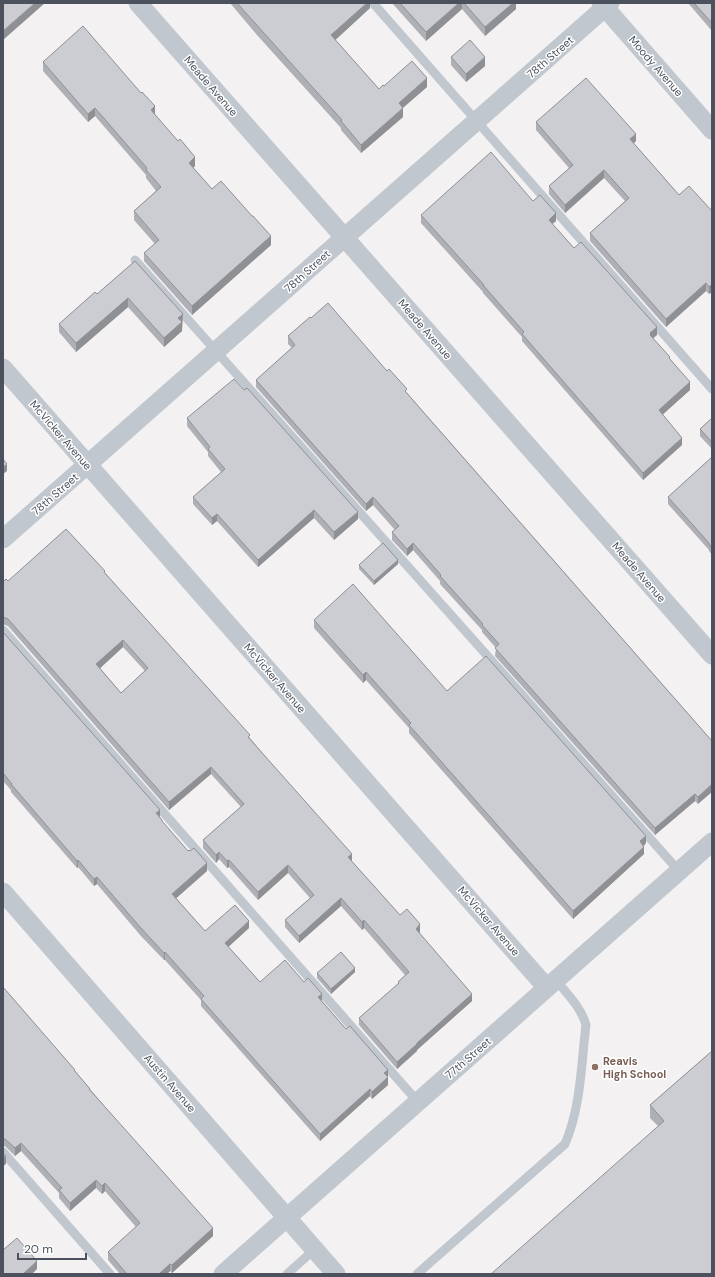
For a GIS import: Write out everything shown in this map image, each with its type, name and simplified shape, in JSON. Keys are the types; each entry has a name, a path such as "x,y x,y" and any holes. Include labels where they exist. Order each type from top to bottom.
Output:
{"street":[{"name":"Meade Avenue","path":"138,3 712,655"},
{"name":"78th Street","path":"3,539 476,122 605,5"},
{"name":"Moody Avenue","path":"605,5 712,130"},
{"name":"McVicker Avenue","path":"3,368 551,984"},
{"name":"77th Street","path":"223,1274 712,842"},
{"name":"Austin Avenue","path":"3,892 336,1274"}],"lane":[{"path":"373,3 712,389"},
{"path":"135,260 679,871"},
{"path":"3,630 418,1102"},
{"path":"417,1274 565,1144 577,1106 586,1025 584,1016 580,1009 551,984"},
{"path":"3,1152 110,1274"},
{"path":"287,1274 315,1249"}],"building":[{"path":"3,3 35,3 3,31"},
{"path":"237,3 367,3 331,35 379,89 412,61 427,78 399,103 403,108 361,145 341,121 342,120"},
{"path":"400,3 459,3 426,32"},
{"path":"464,3 513,3 485,27"},
{"path":"694,3 712,3 712,23"},
{"path":"83,26 141,93 142,92 155,106 151,110 178,141 180,139 195,157 189,163 212,189 221,181 271,236 192,306 144,253 159,240 134,211 161,187 146,170 147,168 95,108 88,114 43,62"},
{"path":"470,40 485,57 466,74 451,57"},
{"path":"586,78 636,134 630,139 679,195 689,186 712,211 712,284 709,287 706,283 666,319 590,233 629,198 604,170 565,205 549,186 573,165 536,122"},
{"path":"491,152 533,201 540,195 556,213 549,220 574,248 581,242 657,327 650,333 650,335 690,382 659,410 682,438 643,473 522,334 524,332 484,285 421,215"},
{"path":"135,261 183,314 178,318 182,322 164,338 128,298 76,343 59,324 95,292 97,294"},
{"path":"328,303 387,371 389,369 407,389 405,391 712,741 712,784 698,797 695,794 655,828 495,648 499,644 413,543 407,549 392,532 399,526 373,497 366,504 256,380 295,345 288,336"},
{"path":"234,379 244,390 247,388 358,512 334,532 314,510 258,560 217,514 212,518 193,497 225,469 208,449 210,447 187,418"},
{"path":"712,418 712,442 700,429"},
{"path":"712,457 712,548 668,497"},
{"path":"3,459 7,464 3,467"},
{"path":"66,529 250,735 248,737 352,854 348,857 400,915 407,909 420,924 416,929 472,994 397,1062 359,1018 399,983 398,982 409,972 364,920 362,922 341,898 299,936 285,920 314,895 288,865 258,892 229,860 227,861 219,852 216,855 203,840 244,804 211,767 169,802 8,619 3,617 3,582 6,579 8,581","holes":["123,640 148,668 121,693 96,664"]},
{"path":"383,543 398,560 374,581 359,565"},
{"path":"353,584 447,691 486,656 646,836 640,841 644,847 573,911 409,725 411,723 366,672 363,675 314,620"},
{"path":"3,632 160,810 156,813 188,851 194,848 207,863 172,894 205,931 235,905 249,921 225,943 260,982 285,960 304,982 308,978 322,994 318,997 346,1029 350,1026 388,1070 384,1073 388,1077 372,1092 370,1089 320,1134 201,999 204,996 165,952 164,953 140,927 97,877 94,879 78,860 77,861 3,773"},
{"path":"341,952 355,968 331,989 317,973"},
{"path":"3,987 75,1070 89,1089 213,1228 172,1265 170,1264 159,1274 127,1274 108,1252 140,1223 105,1183 102,1186 96,1180 70,1203 59,1190 62,1188 21,1143 15,1148 3,1139"},
{"path":"712,1051 712,1274 491,1274 664,1121 650,1105"},
{"path":"17,1238 37,1261 23,1274 3,1274 3,1250"}],"place":[{"name":"Reavis High School","path":"595,1067"}]}
